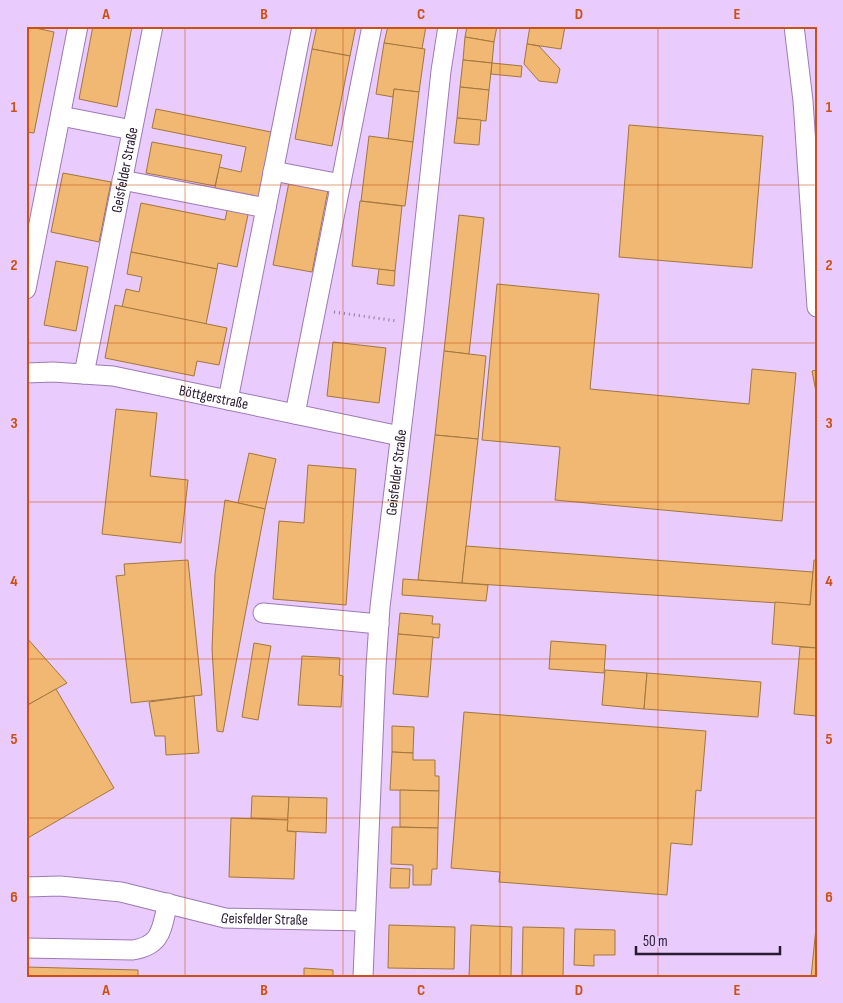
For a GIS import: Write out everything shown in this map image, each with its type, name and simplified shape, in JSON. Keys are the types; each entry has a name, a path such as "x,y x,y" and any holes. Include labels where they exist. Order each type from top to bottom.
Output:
{"street":[{"path":"26,289 78,26"},
{"name":"Geisfelder Straße","path":"84,374 152,26"},
{"path":"228,400 302,26"},
{"path":"295,414 372,26"},
{"name":"Geisfelder Straße","path":"363,977 364,920 379,624 440,79 448,26"},
{"path":"794,26 803,101 817,306"},
{"path":"61,116 132,130"},
{"path":"273,171 341,184"},
{"path":"122,180 266,208"},
{"name":"Böttgerstraße","path":"26,373 113,376 400,436"},
{"path":"263,614 379,624"},
{"name":"Geisfelder Straße","path":"26,886 60,886 121,892 225,918 364,920"},
{"path":"26,948 133,950 146,948 158,939 168,903"}],"path":[{"path":"316,309 414,324"}],"building":[{"path":"26,26 54,32 34,133 26,132"},
{"path":"93,26 132,26 117,107 79,99"},
{"path":"317,26 356,26 350,56 312,49"},
{"path":"388,26 426,26 422,49 384,43"},
{"path":"467,26 497,26 494,42 465,37"},
{"path":"530,26 565,26 561,49 527,44"},
{"path":"465,37 494,42 492,63 463,60"},
{"path":"384,43 425,49 419,92 394,89 393,97 376,94"},
{"path":"527,44 539,46 560,69 557,83 539,81 524,64"},
{"path":"312,49 350,56 332,146 295,139"},
{"path":"463,60 492,63 489,90 460,87"},
{"path":"492,63 522,66 521,77 491,74"},
{"path":"460,87 489,90 486,121 457,118"},
{"path":"394,89 419,92 413,142 388,139"},
{"path":"156,109 271,132 258,202 214,193 219,167 241,172 246,147 152,128"},
{"path":"457,118 481,120 479,145 454,143"},
{"path":"629,125 763,136 752,268 619,257"},
{"path":"369,136 413,142 405,206 361,201"},
{"path":"152,142 222,155 215,186 146,173"},
{"path":"63,173 111,182 99,242 51,232"},
{"path":"289,182 328,190 312,272 273,265"},
{"path":"360,201 402,206 395,271 352,266"},
{"path":"141,203 225,220 228,206 249,210 237,267 218,263 217,269 131,252"},
{"path":"459,215 484,218 469,354 444,351"},
{"path":"131,252 217,269 206,324 122,307 126,289 139,292 142,277 127,274"},
{"path":"56,261 88,267 76,331 44,325"},
{"path":"379,269 395,271 394,286 377,284"},
{"path":"497,284 599,294 590,389 749,404 752,369 796,373 782,521 555,500 560,447 482,440"},
{"path":"115,305 227,328 219,365 197,361 194,376 105,358"},
{"path":"333,342 386,348 379,403 327,396"},
{"path":"444,351 486,356 478,439 435,435"},
{"path":"817,370 817,397 812,371"},
{"path":"116,409 157,413 150,476 188,480 181,543 102,534"},
{"path":"435,435 478,439 462,583 418,580"},
{"path":"249,453 276,459 265,509 238,503"},
{"path":"308,465 356,469 346,605 273,599 279,521 304,523"},
{"path":"225,500 265,509 223,732 217,731 212,649 215,574"},
{"path":"466,546 813,572 810,605 462,583"},
{"path":"188,560 202,695 131,703 116,576 125,575 124,564"},
{"path":"814,560 817,560 817,648 772,644 775,602 810,605"},
{"path":"403,579 488,585 486,601 402,595"},
{"path":"400,613 433,616 432,624 440,624 439,638 398,634"},
{"path":"398,634 433,637 428,697 393,694"},
{"path":"26,637 67,683 26,706"},
{"path":"551,641 606,645 604,673 549,669"},
{"path":"254,643 271,646 258,720 242,717"},
{"path":"800,647 817,648 817,716 794,714"},
{"path":"302,656 340,658 339,675 343,676 341,707 298,705"},
{"path":"605,670 647,673 644,709 602,705"},
{"path":"647,673 761,682 758,717 644,709"},
{"path":"56,689 114,788 26,839 26,706"},
{"path":"194,696 199,753 166,755 165,736 155,736 149,702"},
{"path":"464,712 706,731 701,791 696,790 692,845 671,843 667,895 499,882 500,872 451,868"},
{"path":"392,726 414,727 413,753 392,752"},
{"path":"392,752 413,753 413,760 435,760 435,776 439,776 439,791 390,790"},
{"path":"400,790 439,791 438,828 400,827"},
{"path":"252,796 289,797 288,820 251,818"},
{"path":"289,797 327,798 326,833 287,831"},
{"path":"231,818 288,820 287,831 296,832 294,879 229,877"},
{"path":"392,827 438,828 437,869 432,869 431,885 413,885 413,865 391,864"},
{"path":"391,868 410,869 409,888 390,888"},
{"path":"817,918 817,977 811,977"},
{"path":"389,925 455,927 454,969 388,968"},
{"path":"471,925 512,927 511,977 469,977"},
{"path":"523,927 564,928 563,977 522,977"},
{"path":"575,929 615,930 615,955 594,955 594,966 574,965"},
{"path":"26,967 138,970 138,977 26,977"},
{"path":"304,968 333,970 333,977 304,977"}]}
